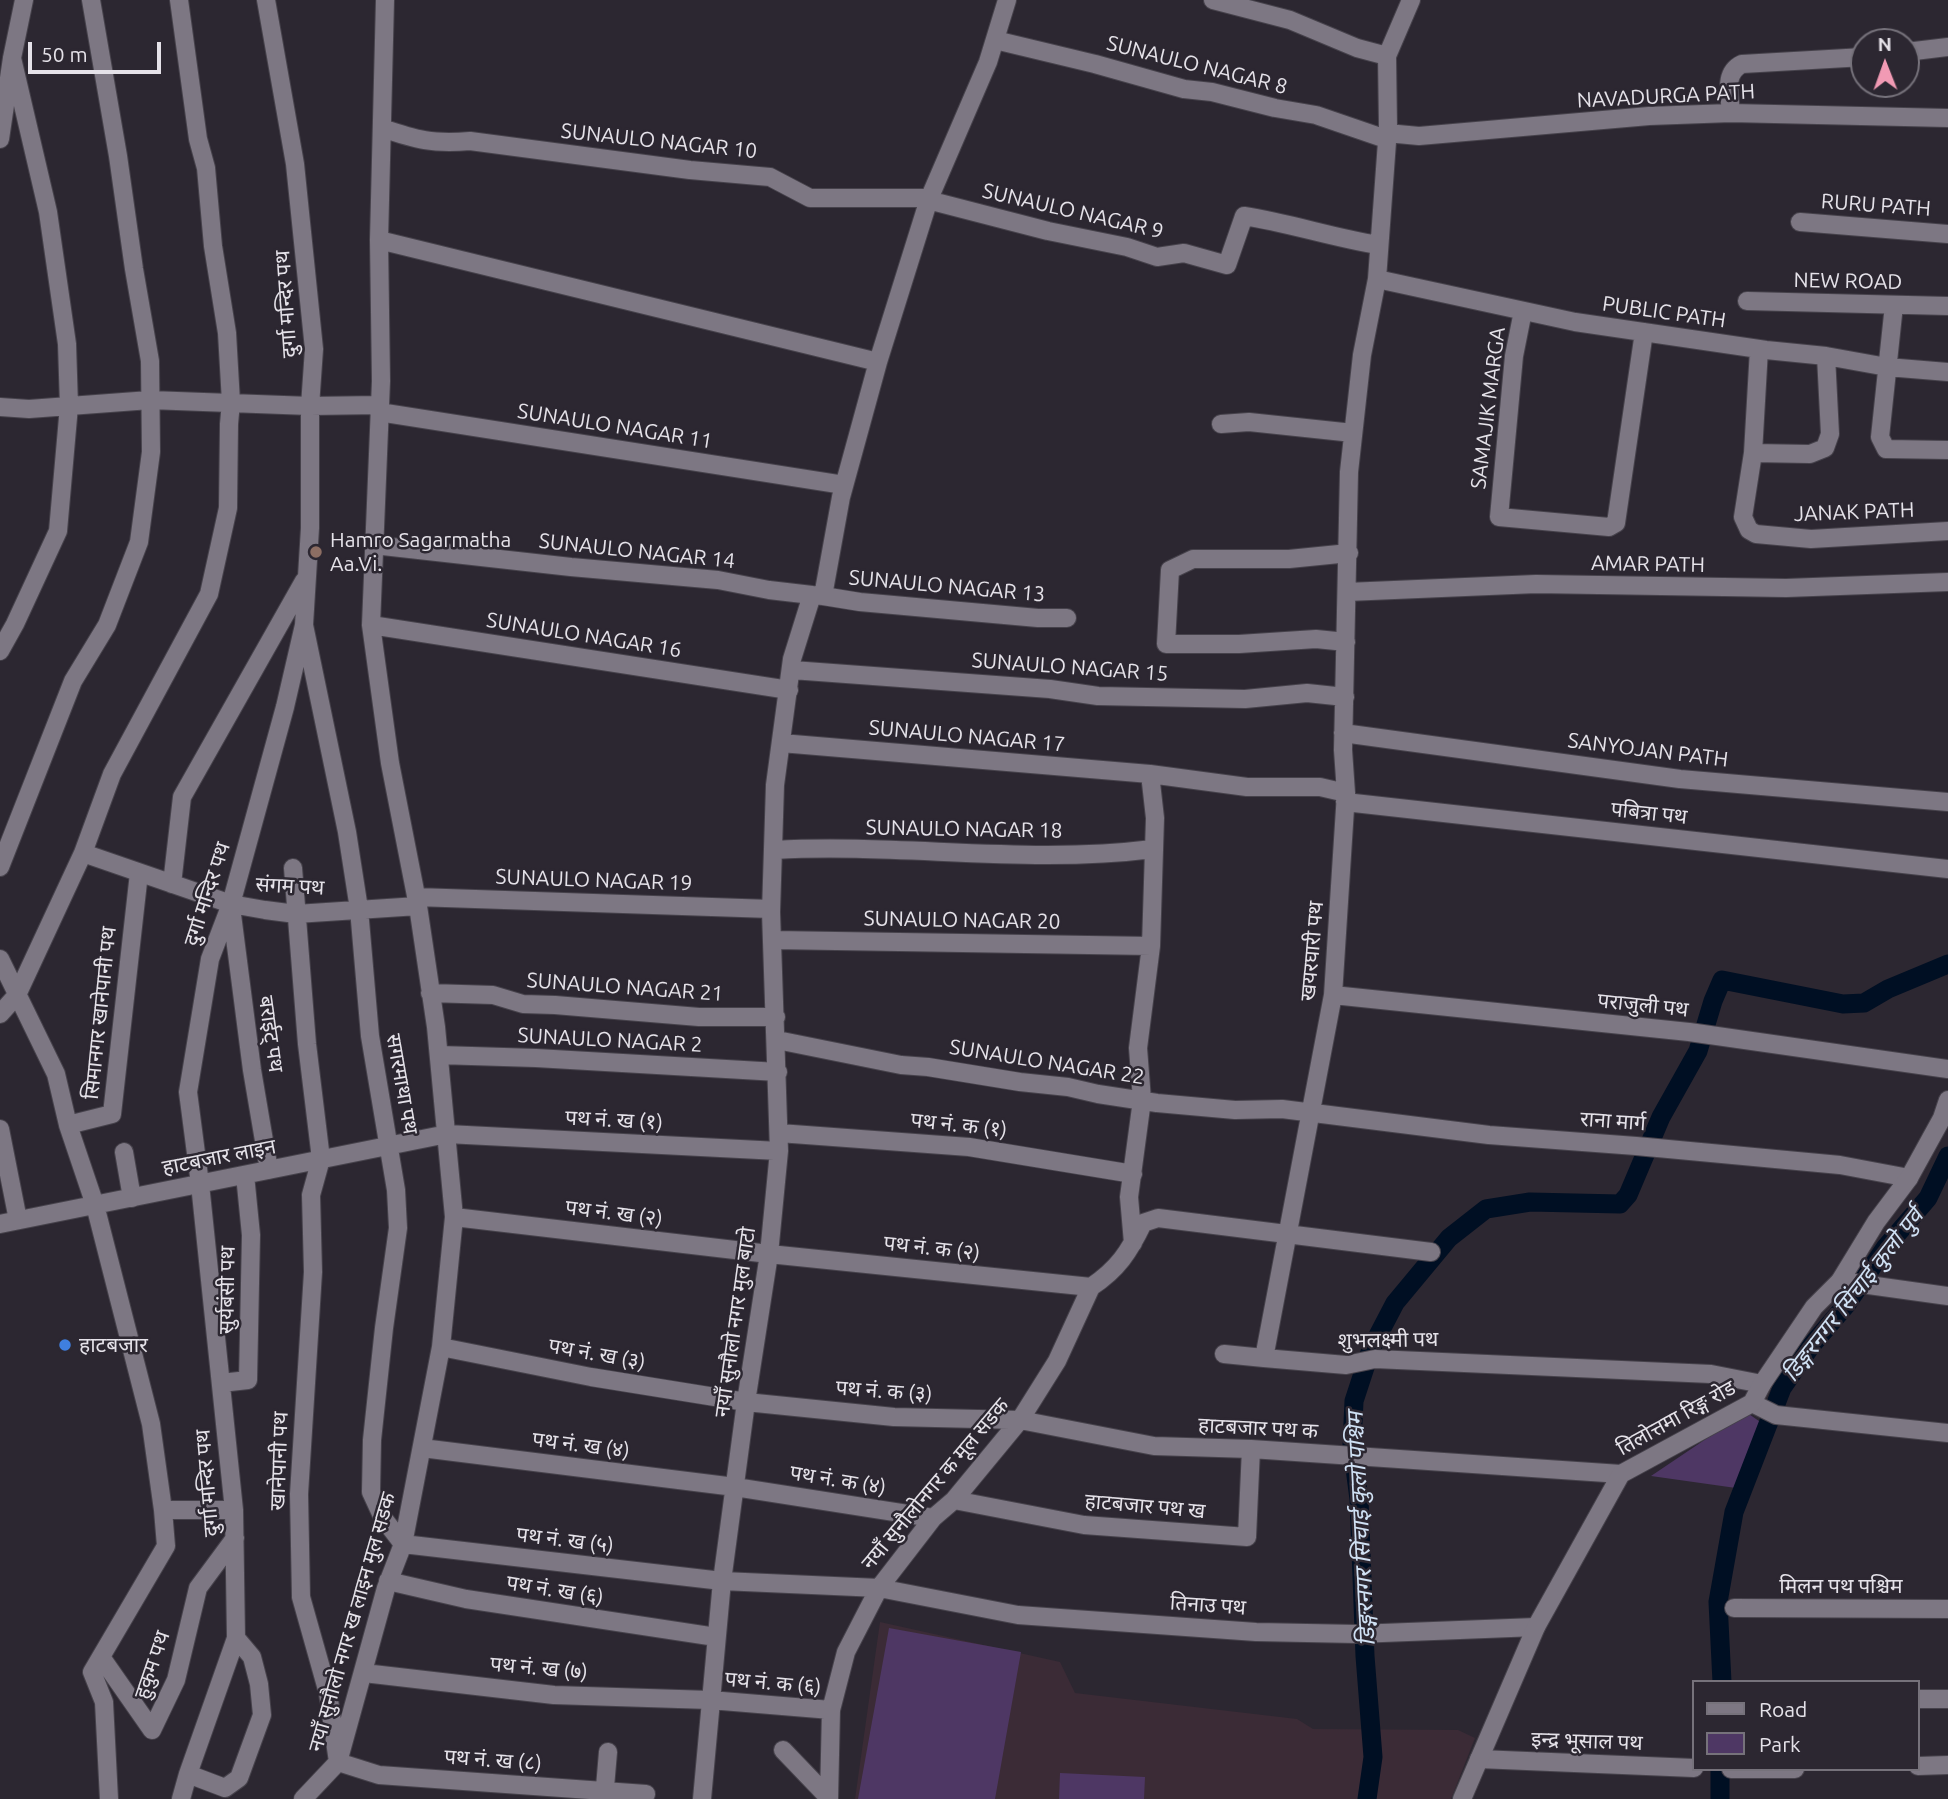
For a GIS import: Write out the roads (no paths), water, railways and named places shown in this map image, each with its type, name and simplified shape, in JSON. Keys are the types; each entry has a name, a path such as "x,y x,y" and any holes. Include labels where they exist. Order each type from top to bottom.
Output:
{"street":[{"path":"0,139 24,0"},
{"path":"0,867 73,681 107,625 139,542 151,452 150,361 91,0"},
{"path":"0,1014 17,995 83,853 112,774 209,594 228,508 231,402 227,333 213,246 206,168 198,139 179,0"},
{"name":"दुर्गा मन्दिर पथ","path":"181,1799 236,1638 234,1510 188,1092 209,959 231,904 285,706 304,625 310,528 310,406 314,349 295,164 266,0"},
{"name":"नयाँ सुनौलो नगर ख लाइन मुल सडक","path":"303,1799 338,1762 388,1581 403,1544 441,1347 454,1217 439,1055 417,901 390,763 371,625 379,408 379,240 385,0"},
{"name":"नयाँ सुनौलो नगर मुल बाटो","path":"702,1799 722,1581 769,1254 779,1142 771,909 775,785 792,659 817,595 878,362 929,199 988,62 1007,0"},
{"path":"1213,0 1290,20 1357,48 1387,56 1411,0"},
{"name":"SUNAULO NAGAR 8","path":"995,40 1184,89 1212,92 1275,108 1317,115 1387,136"},
{"path":"1920,50 1948,47"},
{"name":"खयरघारी पथ","path":"1312,1112 1333,995 1346,797 1343,733 1349,472 1362,355 1377,279 1387,136 1387,56"},
{"path":"0,651 58,531 69,406 67,344 48,212 12,58"},
{"path":"1731,113 1729,75 1733,68 1742,64 1850,58"},
{"name":"NAVADURGA PATH","path":"1387,136 1419,136 1649,116 1731,113 1948,118"},
{"name":"SUNAULO NAGAR 10","path":"382,128 411,138 438,143 470,141 690,170 770,177 810,198 929,199"},
{"name":"SUNAULO NAGAR 9","path":"929,199 1048,231 1127,247 1157,257 1184,253 1227,265 1244,216 1280,221 1341,239 1379,245"},
{"name":"RURU PATH","path":"1800,222 1948,234"},
{"path":"379,240 878,362"},
{"name":"PUBLIC PATH","path":"1377,279 1575,322 1826,356 1887,367 1948,372"},
{"name":"NEW ROAD","path":"1747,301 1948,306"},
{"path":"1894,305 1880,437 1886,449 1948,450"},
{"name":"SAMAJIK MARGA","path":"1523,311 1514,356 1499,517 1608,527 1616,523 1644,332"},
{"path":"1759,349 1753,453 1810,454 1825,448 1830,433 1826,356"},
{"name":"SUNAULO NAGAR 11","path":"0,407 29,409 150,400 379,408 844,485"},
{"path":"1221,424 1249,422 1353,433"},
{"name":"JANAK PATH","path":"1753,453 1743,517 1749,530 1756,534 1811,539 1948,531"},
{"name":"SUNAULO NAGAR 14","path":"374,545 571,567 718,579 769,590 817,595"},
{"path":"1346,642 1316,639 1239,644 1166,644 1170,570 1193,558 1289,559 1349,553"},
{"path":"172,884 183,797 307,575"},
{"name":"AMAR PATH","path":"1347,592 1536,584 1786,588 1948,582"},
{"name":"SUNAULO NAGAR 13","path":"817,595 860,602 1038,618 1067,618"},
{"name":"सगरमाथा पथ","path":"304,625 347,832 359,909 370,1036 396,1190 398,1228 378,1378 372,1440 371,1492 383,1518 403,1544"},
{"name":"SUNAULO NAGAR 16","path":"371,625 789,690"},
{"name":"SUNAULO NAGAR 15","path":"792,670 958,681 1098,696 1245,699 1307,693 1345,696"},
{"name":"SANYOJAN PATH","path":"1343,733 1680,779 1948,802"},
{"name":"SUNAULO NAGAR 17","path":"781,743 1150,774 1247,787 1320,787 1346,797"},
{"path":"1133,1242 1129,1197 1142,1100 1138,1048 1151,946 1155,818 1150,774"},
{"name":"पबित्रा पथ","path":"1346,797 1944,868"},
{"name":"SUNAULO NAGAR 18","path":"775,850 813,848 1112,854 1153,849"},
{"name":"संगम पथ","path":"83,853 231,904 296,914 417,901"},
{"path":"293,868 307,1044 321,1159"},
{"name":"सिमानगर खानेपानी पथ","path":"68,1125 112,1114 139,873"},
{"name":"SUNAULO NAGAR 19","path":"417,901 771,909"},
{"name":"बराईट् पथ","path":"231,904 252,1070 269,1170"},
{"name":"SUNAULO NAGAR 20","path":"773,940 1151,946"},
{"path":"0,959 56,1074 68,1125 94,1205 151,1424 163,1510 166,1546 92,1672 104,1702 109,1799"},
{"name":"SUNAULO NAGAR 21","path":"430,993 493,995 523,1004 555,1004 699,1017 776,1017"},
{"name":"पराजुली पथ","path":"1333,995 1689,1032 1948,1069"},
{"name":"SUNAULO NAGAR 22","path":"777,1040 901,1065 972,1073 1142,1100 1235,1110 1282,1109 1312,1112"},
{"name":"SUNAULO NAGAR 2","path":"439,1055 778,1072"},
{"name":"तिलोत्तमा रिङ्ग रोड","path":"1462,1799 1536,1627 1621,1474 1752,1403 1814,1307 1841,1281 1876,1222 1909,1178 1942,1118 1948,1100"},
{"path":"1264,1359 1312,1112"},
{"name":"राना मार्ग","path":"1312,1112 1489,1135 1840,1164 1909,1178"},
{"path":"0,1129 18,1220"},
{"name":"हाटबजार लाइन","path":"0,1224 447,1134"},
{"name":"पथ नं. ख (१)","path":"447,1134 779,1142"},
{"name":"पथ नं. क (१)","path":"779,1142 969,1147 1133,1174"},
{"path":"124,1152 132,1198"},
{"name":"खानेपानी पथ","path":"321,1159 311,1195 313,1272 299,1494 301,1597 328,1693 338,1762"},
{"name":"सुर्यबंसी पथ","path":"221,1383 248,1380 251,1235 245,1175"},
{"name":"पथ नं. ख (२)","path":"454,1217 769,1254"},
{"path":"1091,1287 1124,1259 1143,1223 1158,1218 1431,1252"},
{"name":"पथ नं. क (२)","path":"769,1254 1091,1287"},
{"path":"1841,1281 1948,1296"},
{"name":"नयाँ सुनौलोनगर क मूल सडक","path":"829,1798 831,1710 846,1652 879,1588 933,1518 954,1500 1020,1420 1057,1361 1091,1287"},
{"name":"पथ नं. ख (३)","path":"441,1347 591,1377 746,1402"},
{"name":"शुभलक्ष्मी पथ","path":"1224,1354 1346,1365 1368,1361 1712,1374 1762,1384"},
{"name":"पथ नं. क (३)","path":"746,1402 894,1417 1020,1420"},
{"path":"1752,1403 1776,1415 1948,1433"},
{"name":"हाटबजार पथ क","path":"1020,1420 1154,1446 1621,1474"},
{"name":"पथ नं. ख (४)","path":"422,1448 735,1487"},
{"name":"हाटबजार पथ ख","path":"954,1500 1084,1525 1247,1537 1251,1450"},
{"name":"पथ नं. क (४)","path":"735,1487 933,1518"},
{"path":"163,1510 234,1510"},
{"name":"हुकुम पथ","path":"101,1657 152,1730 176,1680 198,1588 235,1538"},
{"name":"पथ नं. ख (५)","path":"403,1544 722,1581 879,1588"},
{"name":"पथ नं. ख (६)","path":"388,1581 466,1600 716,1637"},
{"name":"तिनाउ पथ","path":"879,1588 1018,1615 1256,1632 1364,1634 1536,1627"},
{"name":"मिलन पथ पश्चिम","path":"1734,1608 1948,1609"},
{"path":"188,1774 225,1788 239,1778 262,1715 259,1684 252,1657 236,1638"},
{"name":"पथ नं. ख (७)","path":"364,1673 554,1695 710,1700"},
{"path":"1920,1699 1948,1699"},
{"name":"पथ नं. क (६)","path":"710,1700 831,1710"},
{"path":"783,1750 829,1798"},
{"path":"604,1795 608,1752"},
{"name":"इन्द्र भूसाल पथ","path":"1479,1759 1692,1768"},
{"name":"पथ नं. ख (८)","path":"338,1762 379,1775 604,1795 646,1794"},
{"path":"1920,1766 1948,1765"}],"waterway":[{"name":"डिङ्गरनगर सिंचाई कुलो पश्चिम","path":"1367,1799 1373,1757 1365,1656 1359,1499 1352,1445 1354,1401 1371,1349 1395,1303 1449,1238 1486,1209 1530,1202 1620,1204 1628,1195 1661,1117 1698,1051 1722,980 1843,1004 1864,1003 1888,989 1948,964"},
{"name":"डिङ्गरनगर सिंचाई कुलो पुर्व","path":"1722,1680 1718,1602 1734,1512 1782,1388 1811,1346 1847,1304 1885,1248 1928,1198 1948,1156"},
{"name":"डिङ्गरनगर सिंचाई कुलो पुर्व","path":"1720,1771 1720,1799"}],"place":[{"name":"Hamro Sagarmatha Aa.Vi.","path":"316,552"},
{"name":"हाटबजार","path":"65,1345"}]}
